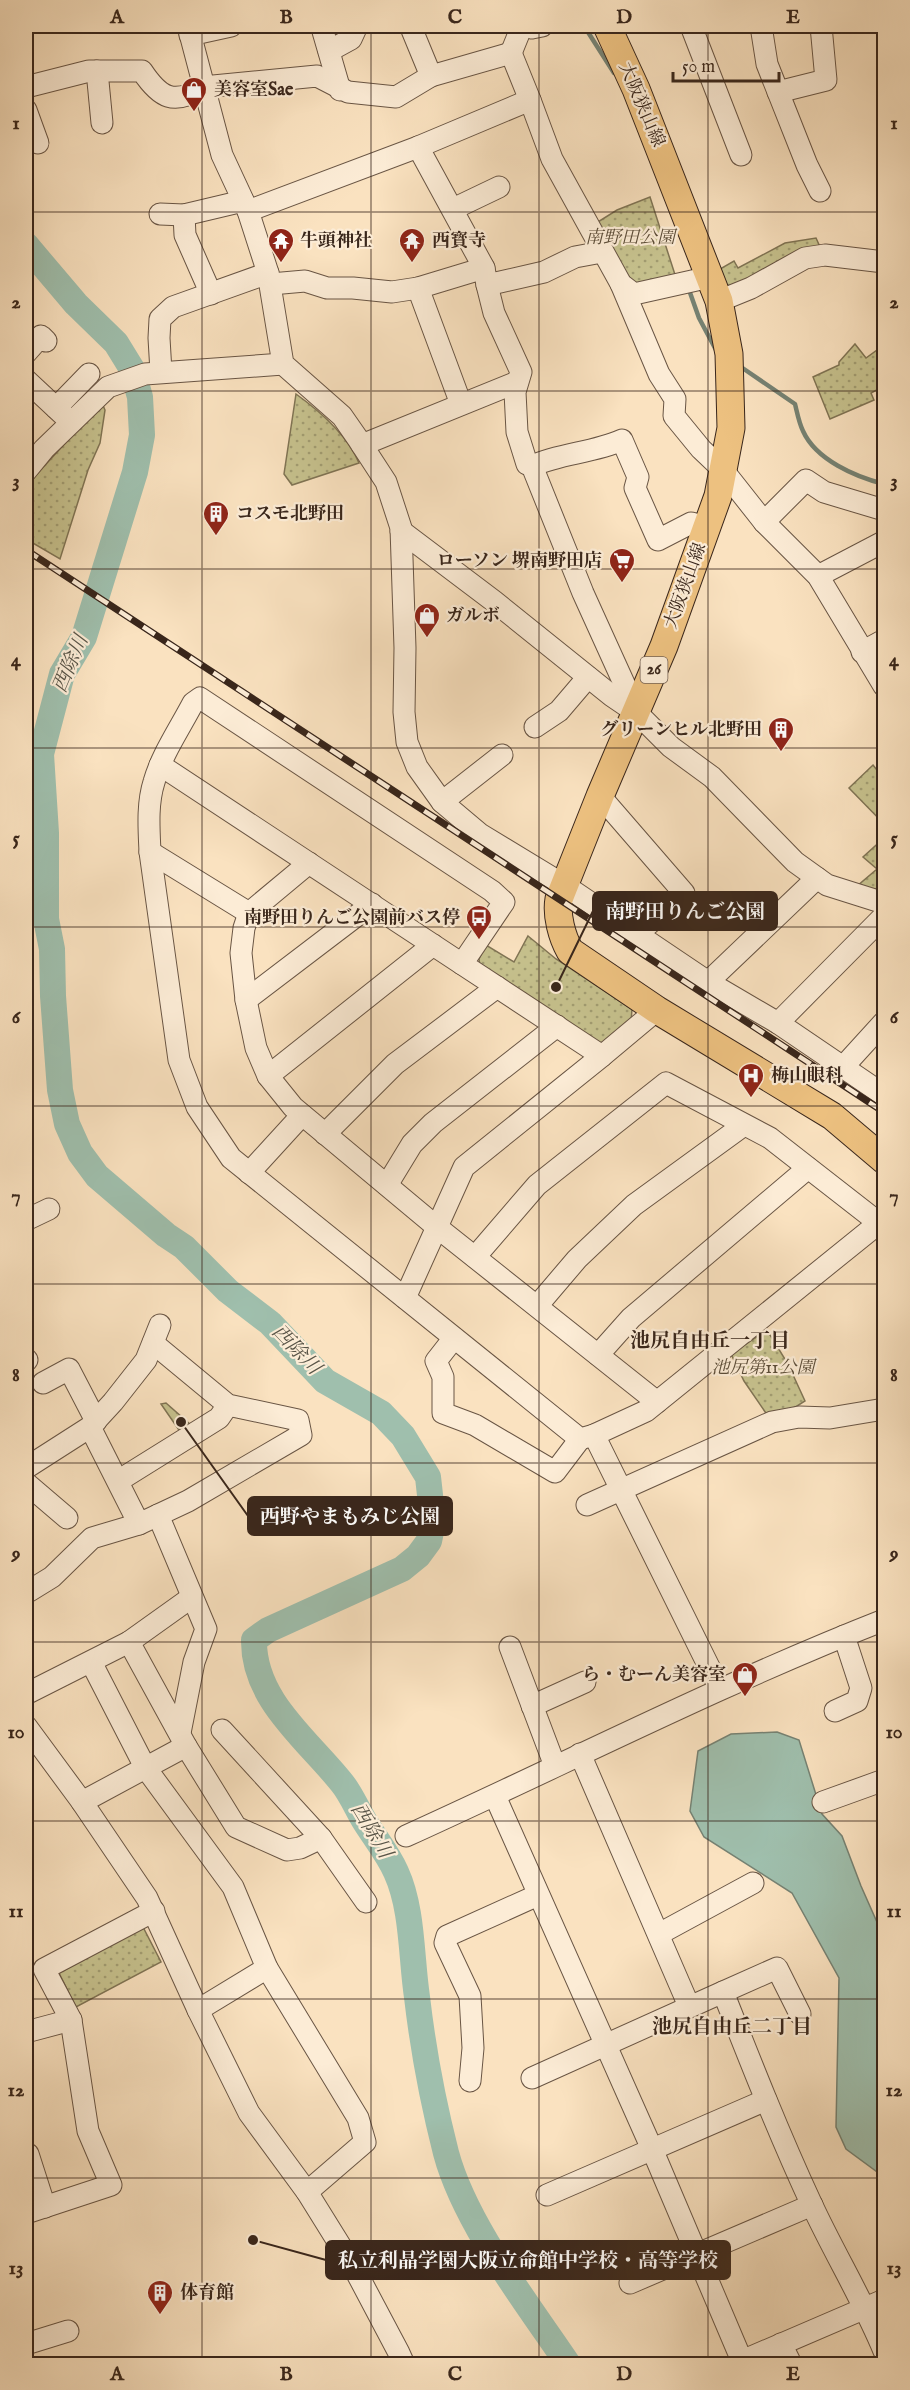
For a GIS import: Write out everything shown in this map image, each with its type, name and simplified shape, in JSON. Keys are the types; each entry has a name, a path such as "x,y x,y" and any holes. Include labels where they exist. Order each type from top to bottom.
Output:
{"main road":[{"name":"大阪狭山線","path":"607,26 636,89 714,289 729,354 731,428 718,496 707,527 637,713 564,885 558,904 563,940 570,951 657,1010 832,1116 885,1160"}],"street":[{"path":"231,26 189,30 222,155 245,206 270,278 282,364 342,416 386,482 397,512 401,531 405,648 404,712 407,742 417,766 442,802 480,834 564,885 636,935 708,982 778,1023 885,1095"},
{"path":"329,51 351,39 357,26"},
{"path":"542,26 532,28 524,26 511,53 552,159 621,284 659,374 675,399 674,416 701,449 723,470 764,522 818,576 862,652 885,686"},
{"path":"691,26 741,155"},
{"path":"778,92 826,80 821,26"},
{"path":"767,27 767,64 807,165 820,190"},
{"path":"322,28 340,90"},
{"path":"412,30 431,76"},
{"path":"26,87 89,71 142,71 154,90 168,97 189,97 203,87 317,76 340,90 396,97 431,76 511,53"},
{"path":"97,71 102,123"},
{"path":"160,214 184,215 245,206 418,147 530,100"},
{"path":"26,110 38,143"},
{"path":"418,147 453,209 486,276 494,313 520,372 515,392 517,432 527,464 532,466 583,593 637,713"},
{"path":"453,209 499,187"},
{"path":"184,215 185,235 211,294"},
{"path":"153,373 160,319 173,307 270,278 305,281 327,288 392,292 486,276 528,277 575,257 602,252"},
{"path":"621,284 634,294 751,288 806,258 825,255 885,262"},
{"path":"418,288 461,404"},
{"path":"26,353 41,336 46,341"},
{"path":"63,415 108,387 153,373 282,364"},
{"path":"26,471 89,374"},
{"path":"26,380 63,415"},
{"path":"362,445 517,382"},
{"path":"532,466 550,458 605,448 622,440 638,477 635,488 658,540 691,523 707,527"},
{"path":"764,522 806,480 824,492 885,510"},
{"path":"401,531 637,713 671,747 712,777 795,862 827,885 882,903 778,1023"},
{"path":"818,576 883,542 885,545"},
{"path":"862,652 885,640"},
{"path":"534,727 559,711 588,676"},
{"path":"462,964 504,902 492,891 200,698 194,703 160,765 153,784 149,818 150,852 179,1060 197,1107 231,1158 454,1338 587,1437 623,1490 720,1689"},
{"path":"442,802 502,755"},
{"path":"160,765 602,1056"},
{"path":"600,796 684,893 636,935"},
{"path":"150,852 249,913"},
{"path":"309,863 249,913 244,928 241,953 246,1000 256,1048 268,1076 302,1115 438,1228 657,1402"},
{"path":"708,982 817,878"},
{"path":"246,1000 372,904"},
{"path":"268,1076 433,945"},
{"path":"325,1134 395,1064 497,987"},
{"path":"405,1298 464,1167 657,1010"},
{"path":"843,1067 885,1022"},
{"path":"387,1185 412,1144 433,1123 557,1026"},
{"path":"454,1338 436,1361 443,1377 443,1413 475,1425 555,1472 587,1437 646,1411 882,1220 770,1138 666,1083 537,1185 475,1257"},
{"path":"249,1173 302,1115"},
{"path":"537,1306 577,1259 634,1205 744,1125"},
{"path":"598,1355 631,1318 808,1168"},
{"path":"26,1220 49,1209"},
{"path":"26,1468 93,1424 146,1360 156,1334 228,1405 298,1420 301,1435 188,1501 149,1520 92,1538 52,1576 26,1593"},
{"path":"43,1383 69,1369 118,1481 149,1520 192,1598 206,1629 194,1662 183,1739 146,1767 82,1802"},
{"path":"118,1481 219,1418 228,1405"},
{"path":"587,1505 772,1422 799,1417 830,1418 885,1408"},
{"path":"26,1483 67,1518"},
{"path":"26,1694 129,1642 192,1598"},
{"path":"406,1836 720,1689 885,1620"},
{"path":"835,1711 857,1701 861,1688 844,1636"},
{"path":"129,1642 183,1739 236,1827 287,1850 300,1848 321,1838"},
{"path":"510,1647 555,1766"},
{"path":"91,1662 146,1767 233,1887 267,1968 358,2118 365,2142 308,2192"},
{"path":"532,1706 585,1682"},
{"path":"26,1726 82,1802 154,1911 198,2010 249,2113 308,2192 353,2266 404,2364"},
{"path":"222,1730 321,1838 366,1902"},
{"path":"580,1754 689,2007"},
{"path":"823,1802 885,1780"},
{"path":"495,1796 652,2149 742,2361 875,2304"},
{"path":"659,1934 753,1883"},
{"path":"470,2081 473,2048 470,1996 445,1943 447,1936 538,1895"},
{"path":"28,2154 35,2210 111,2185 88,2131 71,2020 44,1969 154,1911"},
{"path":"532,2078 782,1966 800,2014"},
{"path":"198,2010 267,1968"},
{"path":"723,1992 766,2100 812,2205 875,2304 885,2351"},
{"path":"26,2032 71,2020"},
{"path":"547,2195 766,2100"},
{"path":"630,2283 812,2205"},
{"path":"26,2344 68,2331"},
{"path":"782,2344 791,2364"}],"green space":[{"name":"南野田公園","path":"650,197 678,284 634,294 593,225 617,210"},
{"path":"816,238 821,249 728,289 720,269 734,261 738,268 785,243"},
{"path":"855,344 866,358 884,345 884,386 871,393 874,400 830,419 813,377 839,365 839,362"},
{"path":"296,394 332,425 348,443 359,463 292,485 284,474"},
{"path":"102,403 105,410 100,443 88,470 60,559 26,539 26,486"},
{"path":"873,765 884,779 884,824 849,788"},
{"path":"884,838 884,884 877,889 856,887 877,869 863,857"},
{"path":"528,936 556,959 632,1009 631,1022 608,1040 599,1044 480,966 479,959 486,945 514,962"},
{"name":"池尻第11公園","path":"767,1330 788,1364 805,1401 772,1422 744,1381 731,1354"},
{"path":"166,1403 192,1426 181,1433 161,1404"},
{"path":"143,1927 161,1962 76,2007 59,1973"}],"shaded area":[{"path":"777,1732 799,1740 822,1814 842,1836 884,1938 884,2062 878,2104 884,2129 884,2177 846,2149 836,2127 839,1978 792,1893 704,1837 690,1811 698,1751 731,1734"}],"waterway":[{"path":"547,32 570,26"},
{"path":"576,26 586,29 614,73"},
{"name":"西除川","path":"26,245 76,304 116,343 132,369 140,397 142,435 135,472 84,637 62,674 41,754 46,833 46,919 52,949 60,1090 67,1124 80,1153 97,1176 166,1235 184,1247 228,1291 270,1323 325,1381 381,1413 403,1436 428,1477 433,1522 429,1541 418,1556 402,1569 268,1630 254,1640 256,1662 272,1700 299,1735 345,1787 396,1872 402,1886 409,1917 419,2017 429,2075 446,2153 455,2180 482,2235 568,2364"},
{"path":"688,287 699,318 716,350"},
{"path":"741,367 795,404 803,431 817,451 849,472 884,484"}],"railway":[{"path":"26,550 884,1112"}],"place":[{"name":"美容室Sae","path":"194,113"},
{"name":"牛頭神社","path":"281,264"},
{"name":"西寳寺","path":"412,264"},
{"name":"コスモ北野田","path":"216,537"},
{"name":"ローソン 堺南野田店","path":"622,584"},
{"name":"ガルボ","path":"427,639"},
{"name":"グリーンヒル北野田","path":"781,753"},
{"name":"南野田りんご公園前バス停","path":"479,941"},
{"name":"南野田りんご公園","path":"556,987"},
{"name":"梅山眼科","path":"751,1099"},
{"name":"西野やまもみじ公園","path":"181,1422"},
{"name":"ら・むーん美容室","path":"745,1698"},
{"name":"私立利晶学園大阪立命館中学校・高等学校","path":"253,2240"},
{"name":"体育館","path":"160,2316"}],"district":[{"name":"池尻自由丘一丁目","path":"710,1341"},
{"name":"池尻自由丘二丁目","path":"732,2027"}]}
